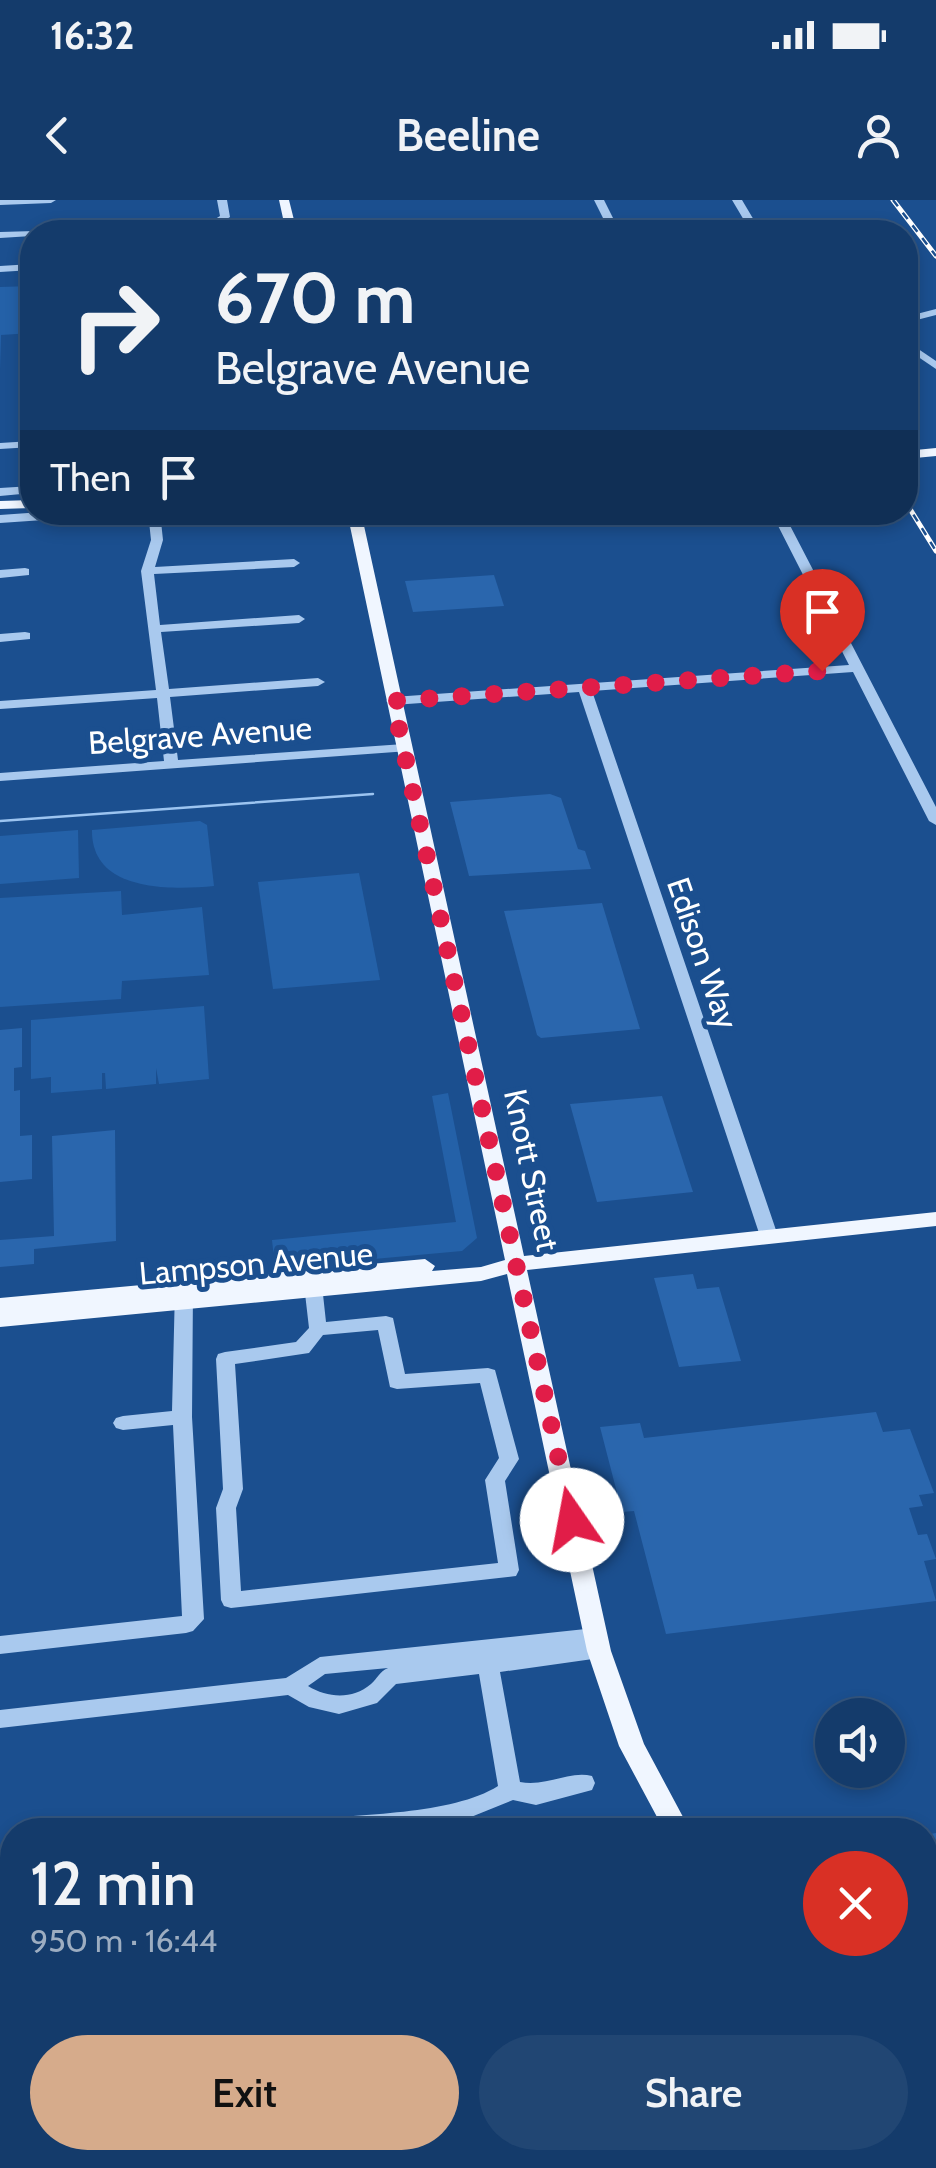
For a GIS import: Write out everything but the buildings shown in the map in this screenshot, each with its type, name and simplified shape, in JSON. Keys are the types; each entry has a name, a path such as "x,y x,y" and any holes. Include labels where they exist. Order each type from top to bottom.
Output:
{"main road":[{"name":"Knott Street","path":"357,525 597,1644 632,1746 670,1818"},
{"name":"Lampson Avenue","path":"0,1320 184,1296 481,1274 517,1264 936,1219"},
{"name":"Lampson Avenue","path":"0,1305 184,1296"}],"street":[{"path":"0,202 51,200"},
{"path":"155,525 157,540 148,571 152,628 172,765"},
{"path":"784,525 936,821"},
{"path":"148,571 294,563"},
{"path":"0,574 25,572"},
{"path":"152,628 298,619"},
{"path":"0,638 26,636"},
{"path":"393,701 856,668"},
{"path":"0,704 318,682"},
{"name":"Edison Way","path":"584,688 770,1236"},
{"name":"Belgrave Avenue","path":"0,777 404,748"},
{"path":"312,1284 318,1330 302,1348 225,1359 233,1489 226,1508 230,1600 509,1570 494,1480 509,1459 488,1375 397,1382 386,1323 318,1330"},
{"path":"0,1646 190,1623 182,1417 184,1296"},
{"path":"123,1423 182,1417"},
{"path":"0,1719 292,1686 320,1666 388,1667 597,1644"},
{"path":"486,1656 510,1790"},
{"path":"292,1686 323,1704 366,1700 379,1692 388,1667"},
{"path":"510,1790 536,1794 584,1783"},
{"path":"397,1818 469,1809 500,1800 510,1790"}],"shaded area":[{"path":"20,286 20,334 1,335 0,370 0,287"},
{"path":"200,821 207,825 214,886 176,888 136,883 104,865 95,850 92,830"},
{"path":"78,830 79,878 0,884 0,836"},
{"path":"359,873 380,980 273,989 258,882"},
{"path":"121,891 122,915 202,907 209,975 122,981 121,999 0,1007 0,898"},
{"path":"204,1006 209,1079 159,1084 156,1068 156,1084 106,1089 102,1073 102,1089 51,1093 51,1077 31,1079 31,1020"},
{"path":"448,1093 477,1238 462,1251 275,1268 272,1240 456,1222 432,1096"}],"waterway":[{"path":"0,821 373,794"}],"railway":[{"path":"893,200 908,220"},
{"path":"918,233 936,256"},
{"path":"918,522 936,551"}],"route":[{"path":"572,1520 393,701 822,671"}]}
